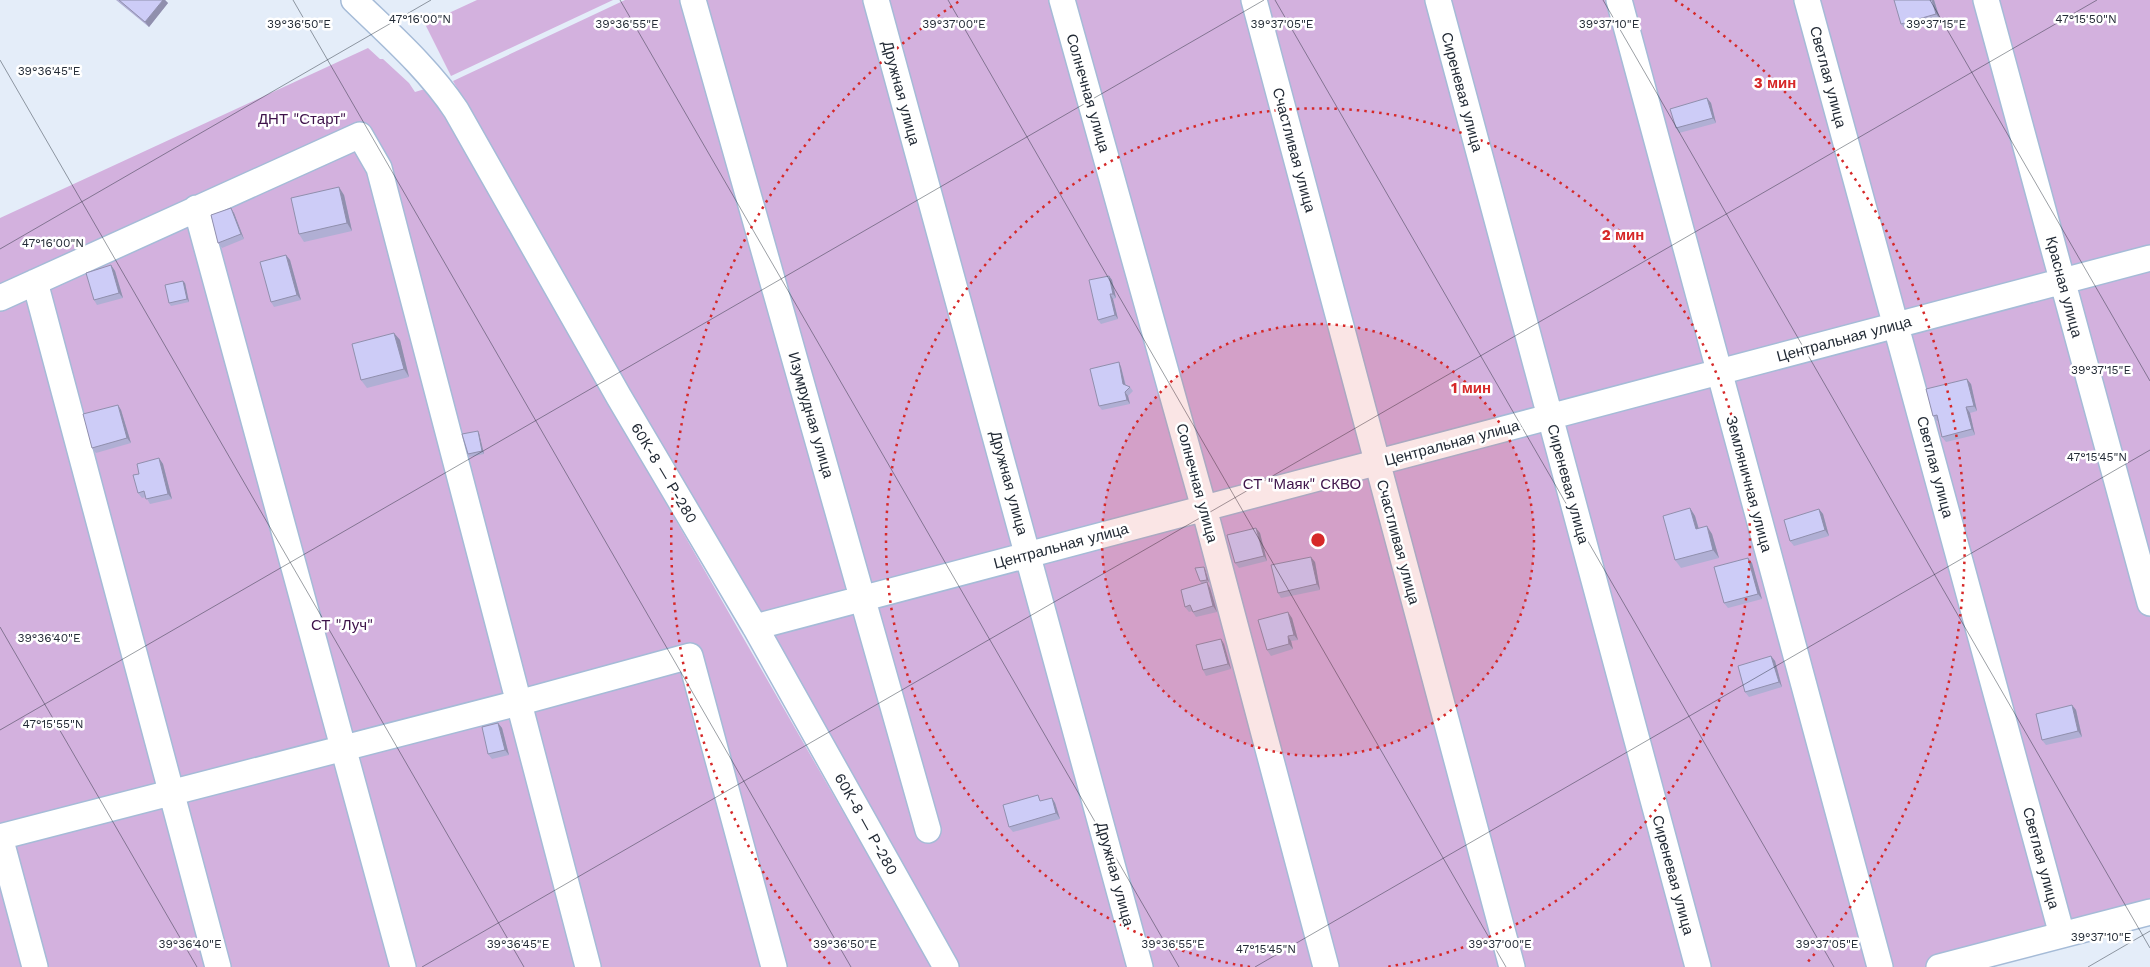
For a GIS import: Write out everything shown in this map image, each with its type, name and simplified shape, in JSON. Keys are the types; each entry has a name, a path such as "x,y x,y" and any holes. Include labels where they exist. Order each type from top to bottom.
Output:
{"street":[{"name":"60К-8 — Р-280","path":"354,0 424,67 456,110 614,388 755,627 946,967"},
{"name":"Изумрудная улица","path":"693,0 928,830"},
{"name":"Дружная улица","path":"876,0 1140,967"},
{"name":"Солнечная улица","path":"1062,0 1204,508 1326,967"},
{"name":"Счастливая улица","path":"1254,0 1512,967"},
{"name":"Сиреневая улица","path":"1438,0 1698,967"},
{"name":"Земляничная улица","path":"1619,0 1880,967"},
{"name":"Светлая улица","path":"1808,0 2062,935"},
{"name":"Красная улица","path":"1986,0 2150,603"},
{"path":"0,298 360,135 379,168 588,967"},
{"path":"196,208 403,967"},
{"name":"Центральная улица","path":"755,627 2150,258"},
{"path":"36,282 218,967"},
{"path":"35,967 0,837 171,791 518,703 690,656 774,967"},
{"path":"1939,967 2150,912"}],"green space":[{"path":"477,0 613,0 451,76 425,24"},
{"name":"СТ \"Маяк\" СКВО","path":"625,0 2150,0 2150,916 1954,967 958,967 453,81"},
{"name":"СТ \"Луч\"","path":"368,48 409,83 415,92 428,88 932,967 0,967 0,218"}],"building":[{"path":"119,0 163,0 145,22"},
{"path":"1894,0 1932,0 1936,14 1901,24"},
{"path":"1707,98 1713,118 1676,128 1670,109"},
{"path":"339,187 347,223 299,234 291,198"},
{"path":"231,208 241,234 218,243 211,215"},
{"path":"286,255 297,295 271,302 260,262"},
{"path":"111,265 119,293 94,300 86,273"},
{"path":"1109,276 1113,294 1110,294 1115,315 1098,320 1089,280"},
{"path":"183,281 187,299 169,303 165,285"},
{"path":"394,333 404,369 361,380 352,344"},
{"path":"1119,362 1123,384 1130,387 1125,392 1127,400 1099,406 1090,369"},
{"path":"1967,379 1974,406 1966,407 1972,429 1942,437 1937,415 1933,416 1926,389"},
{"path":"118,405 127,438 92,448 83,414"},
{"path":"478,431 482,451 468,454 462,434"},
{"path":"159,458 168,494 146,499 144,491 138,493 133,475 139,474 137,464"},
{"path":"1690,508 1696,529 1707,526 1713,550 1675,560 1663,516"},
{"path":"1819,509 1825,530 1790,541 1784,520"},
{"path":"1256,528 1264,556 1235,563 1227,535"},
{"path":"1311,557 1317,584 1278,593 1271,565"},
{"path":"1748,558 1758,594 1724,603 1714,567"},
{"path":"1204,567 1207,580 1200,581 1195,568"},
{"path":"1207,582 1213,606 1193,612 1190,605 1185,607 1181,590"},
{"path":"1288,612 1294,635 1288,636 1289,644 1267,650 1258,620"},
{"path":"1221,639 1228,664 1203,670 1196,645"},
{"path":"1771,656 1779,682 1745,692 1738,666"},
{"path":"2072,705 2078,731 2042,740 2036,714"},
{"path":"498,723 505,750 488,754 482,727"},
{"path":"1038,795 1040,801 1052,798 1056,813 1009,827 1003,805"}],"park label":[{"name":"ДНТ \"Старт\"","path":"302,119"}]}
